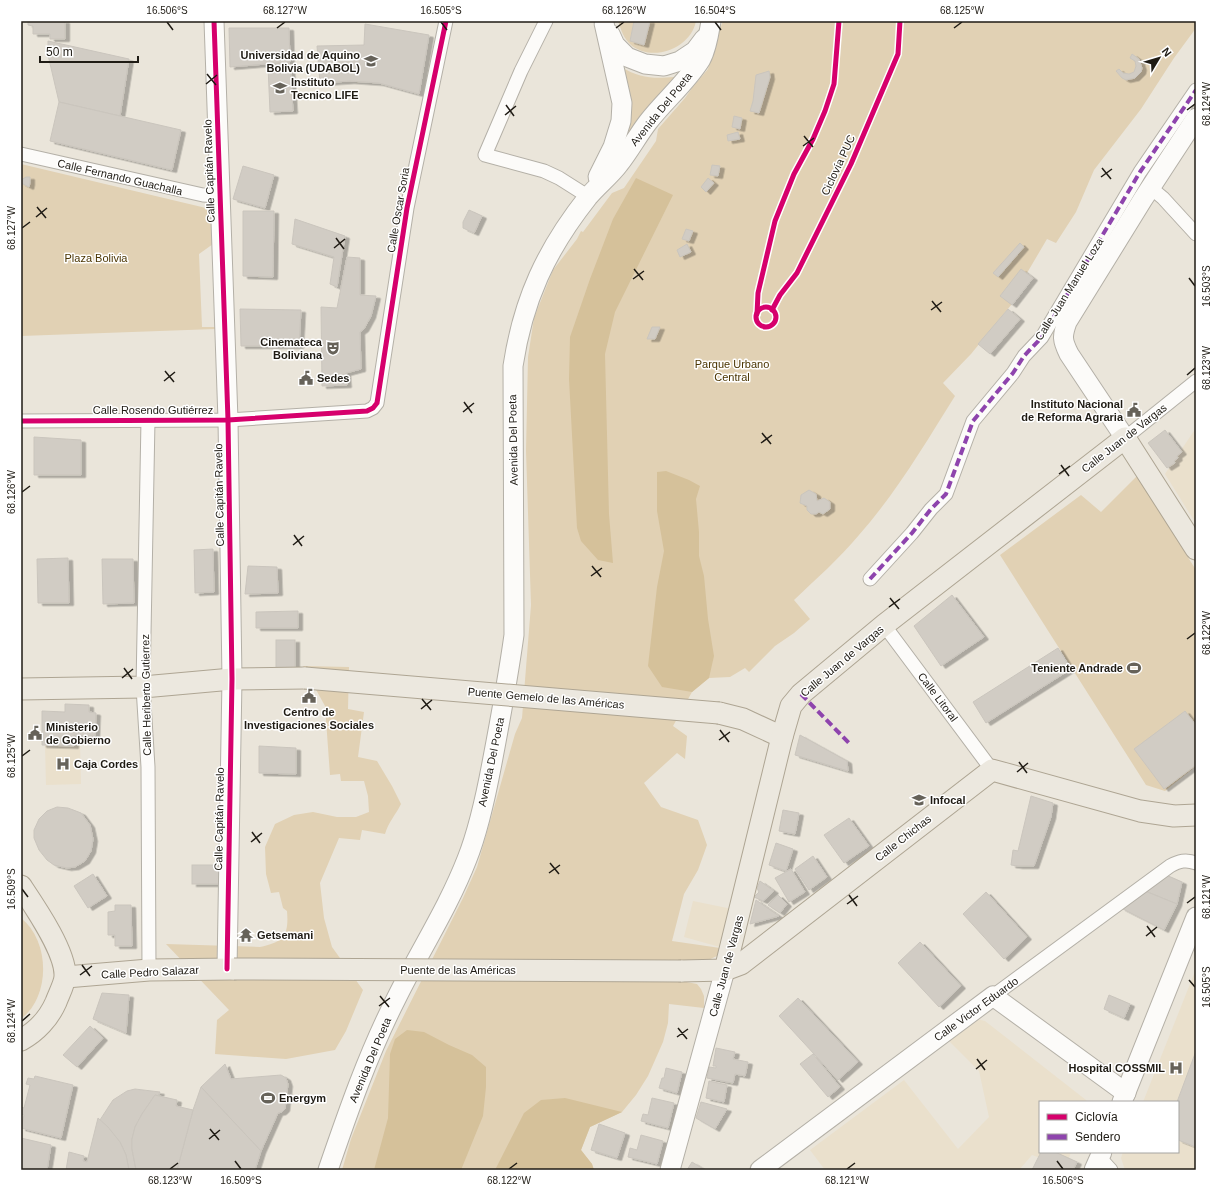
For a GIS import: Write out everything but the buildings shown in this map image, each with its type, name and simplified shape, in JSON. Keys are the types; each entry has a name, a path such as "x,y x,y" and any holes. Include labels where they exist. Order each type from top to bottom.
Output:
{"main road":[{"name":"Calle Capitán Ravelo","path":"214,21 228,420 232,679 231,969"},
{"name":"Avenida Del Poeta","path":"589,196 613,147 621,121 622,103 604,22"},
{"path":"604,22 615,45 627,57 645,64 664,66 680,61 694,51 710,27"},
{"name":"Avenida Del Poeta","path":"328,1170 358,1084 379,1036 396,999 454,890 468,858 477,830 495,749 514,635 512,392 513,366 517,338 526,309 540,271 559,237 589,196 619,164 648,122 688,76 701,58 710,27"},
{"name":"Calle Juan Manuel Loza","path":"1125,438 1069,354 1064,343 1063,334 1067,322 1150,188 1196,118"},
{"path":"1125,438 1196,549"},
{"name":"Calle Juan de Vargas","path":"670,1170 725,970 782,737 791,706 801,694 884,625 1125,438"},
{"name":"Puente Gemelo de las Américas","path":"21,689 143,687 232,679 305,678 719,713 743,719 782,737"},
{"path":"992,770 1140,811 1174,816 1196,815"},
{"name":"Calle Chichas","path":"682,971 725,970 734,968 741,964 992,770"},
{"path":"21,886 51,934 61,957 66,977 52,1011 38,1028 21,1040"},
{"path":"993,996 1124,1097 1192,935 1196,917"},
{"name":"Calle Pedro Salazar","path":"66,977 149,970 231,969"},
{"name":"Puente de las Américas","path":"231,969 682,971"},
{"name":"Calle Victor Eduardo","path":"760,1170 993,996"}],"street":[{"name":"Calle Oscar Soria","path":"377,403 407,208 446,21"},
{"path":"546,21 521,71 485,155 544,171 589,196"},
{"name":"Calle Juan Manuel Loza","path":"870,579 946,494 973,421 1013,373 1024,356 1042,337 1140,172 1196,90"},
{"name":"Calle Fernando Guachalla","path":"21,154 203,195 219,196"},
{"path":"1150,188 1163,198 1196,234"},
{"name":"Calle Juan de Vargas","path":"1125,438 1196,381"},
{"name":"Calle Rosendo Gutiérrez","path":"21,421 228,420 367,411 373,408 377,403"},
{"name":"Calle Heriberto Gutierrez","path":"148,420 143,687 148,767 149,970"},
{"name":"Calle Litoral","path":"884,625 992,770"},
{"name":"Calle Victor Eduardo","path":"993,996 1170,866 1179,861 1196,863"}],"shaded area":[{"path":"636,178 673,195 615,312 605,354 609,514 613,563 598,560 581,541 577,528 569,379 570,337 613,219"},
{"path":"1196,428 1196,519 1195,522 1165,474"},
{"path":"666,471 700,486 696,499 699,532 699,556 704,576 708,619 714,656 709,678 692,692 662,687 648,666 657,587 664,551 657,511 657,472"},
{"name":"Caja Cordes","path":"45,744 80,744 81,784 46,785"},
{"path":"693,901 737,910 727,949 684,937"},
{"name":"Hospital COSSMIL","path":"1196,969 1196,1170 1125,1170 1121,1158 1123,1153 1179,1153 1179,1101 1143,1101"},
{"path":"977,1019 985,1021 1086,1100 1039,1101 1039,1153 1071,1153 1066,1167 1032,1155 1019,1170 825,1170 810,1150 904,1080 958,1149 989,1117 979,1071 949,1041"},
{"path":"407,1030 424,1032 472,1055 486,1067 486,1087 483,1116 461,1170 374,1170 388,1118 390,1054 395,1039"},
{"path":"565,1098 622,1112 590,1127 581,1150 592,1164 594,1170 495,1170 524,1113 541,1100"}],"green space":[{"path":"618,21 696,21 693,31 687,39 679,45 670,50 650,53 640,50 626,40"},
{"name":"Parque Urbano Central","path":"723,21 1196,21 1196,28 1174,58 1141,109 1094,170 1076,212 1056,243 1047,239 1027,273 1033,278 971,354 943,383 955,396 898,485 873,519 851,544 794,600 810,619 794,633 775,646 749,672 745,668 730,677 709,678 692,692 673,726 687,736 685,759 677,753 644,783 661,807 698,820 707,845 698,870 684,894 672,941 727,949 706,961 650,961 681,981 697,984 704,996 704,1008 669,1004 668,1023 663,1042 648,1076 636,1095 622,1112 590,1127 581,1150 592,1164 594,1170 342,1170 351,1139 386,1051 477,867 515,734 522,718 531,605 526,451 528,357 534,318 553,270 577,239 581,231 583,232 612,193 624,188 656,141 658,129 708,69 714,43"},
{"path":"621,67 641,76 675,78 627,136"},
{"name":"Plaza Bolivia","path":"21,164 206,208 212,215 213,244 199,254 202,327 215,327 215,329 21,336"},
{"name":"Teniente Andrade","path":"1137,476 1196,570 1196,766 1165,791 1146,785 1000,555 1081,495 1101,512"},
{"path":"303,666 349,667 348,709 364,712 358,757 377,761 401,804 390,822 385,834 362,830 360,840 339,838 320,883 324,918 332,947 363,990 346,1031 335,1050 286,1059 215,1054 217,1020 229,1010 166,944 260,947 280,940 286,932 287,911 283,908 279,892 271,893 266,874 265,847 275,824 294,815 313,812 337,817 356,817 369,812 368,796 364,781 341,781 340,774 330,775 325,706"},
{"path":"21,918 31,928 37,940 42,954 43,968 42,983 38,997 31,1009 21,1019"}],"marked path":[{"path":"870,579 946,494 973,421 1013,373 1024,356 1042,337 1140,172 1196,90"},
{"path":"801,694 850,744"}],"cycle path":[{"path":"214,21 228,420 232,679 227,969"},
{"path":"21,421 228,420 367,411 373,408 377,403 407,208 446,21"},
{"path":"757,314 758,293 775,221 794,174 813,139 825,111 834,84 839,21"},
{"name":"Ciclovía PUC","path":"772,310 780,295 797,273 851,164 898,54 900,21"},
{"path":"766,307 773,310 776,317 773,324 766,327 759,324 756,317 759,310 766,307"}],"place":[{"name":"Universidad de Aquino Bolivia (UDABOL)","path":"371,61"},
{"name":"Instituto Tecnico LIFE","path":"280,88"},
{"name":"Cinemateca Boliviana","path":"333,348"},
{"name":"Sedes","path":"306,378"},
{"name":"Instituto Nacional de Reforma Agraria","path":"1134,410"},
{"name":"Teniente Andrade","path":"1134,668"},
{"name":"Centro de Investigaciones Sociales","path":"309,696"},
{"name":"Ministerio de Gobierno","path":"35,733"},
{"name":"Caja Cordes","path":"63,764"},
{"name":"Infocal","path":"919,800"},
{"name":"Getsemani","path":"246,935"},
{"name":"Hospital COSSMIL","path":"1176,1068"},
{"name":"Energym","path":"268,1098"}]}
